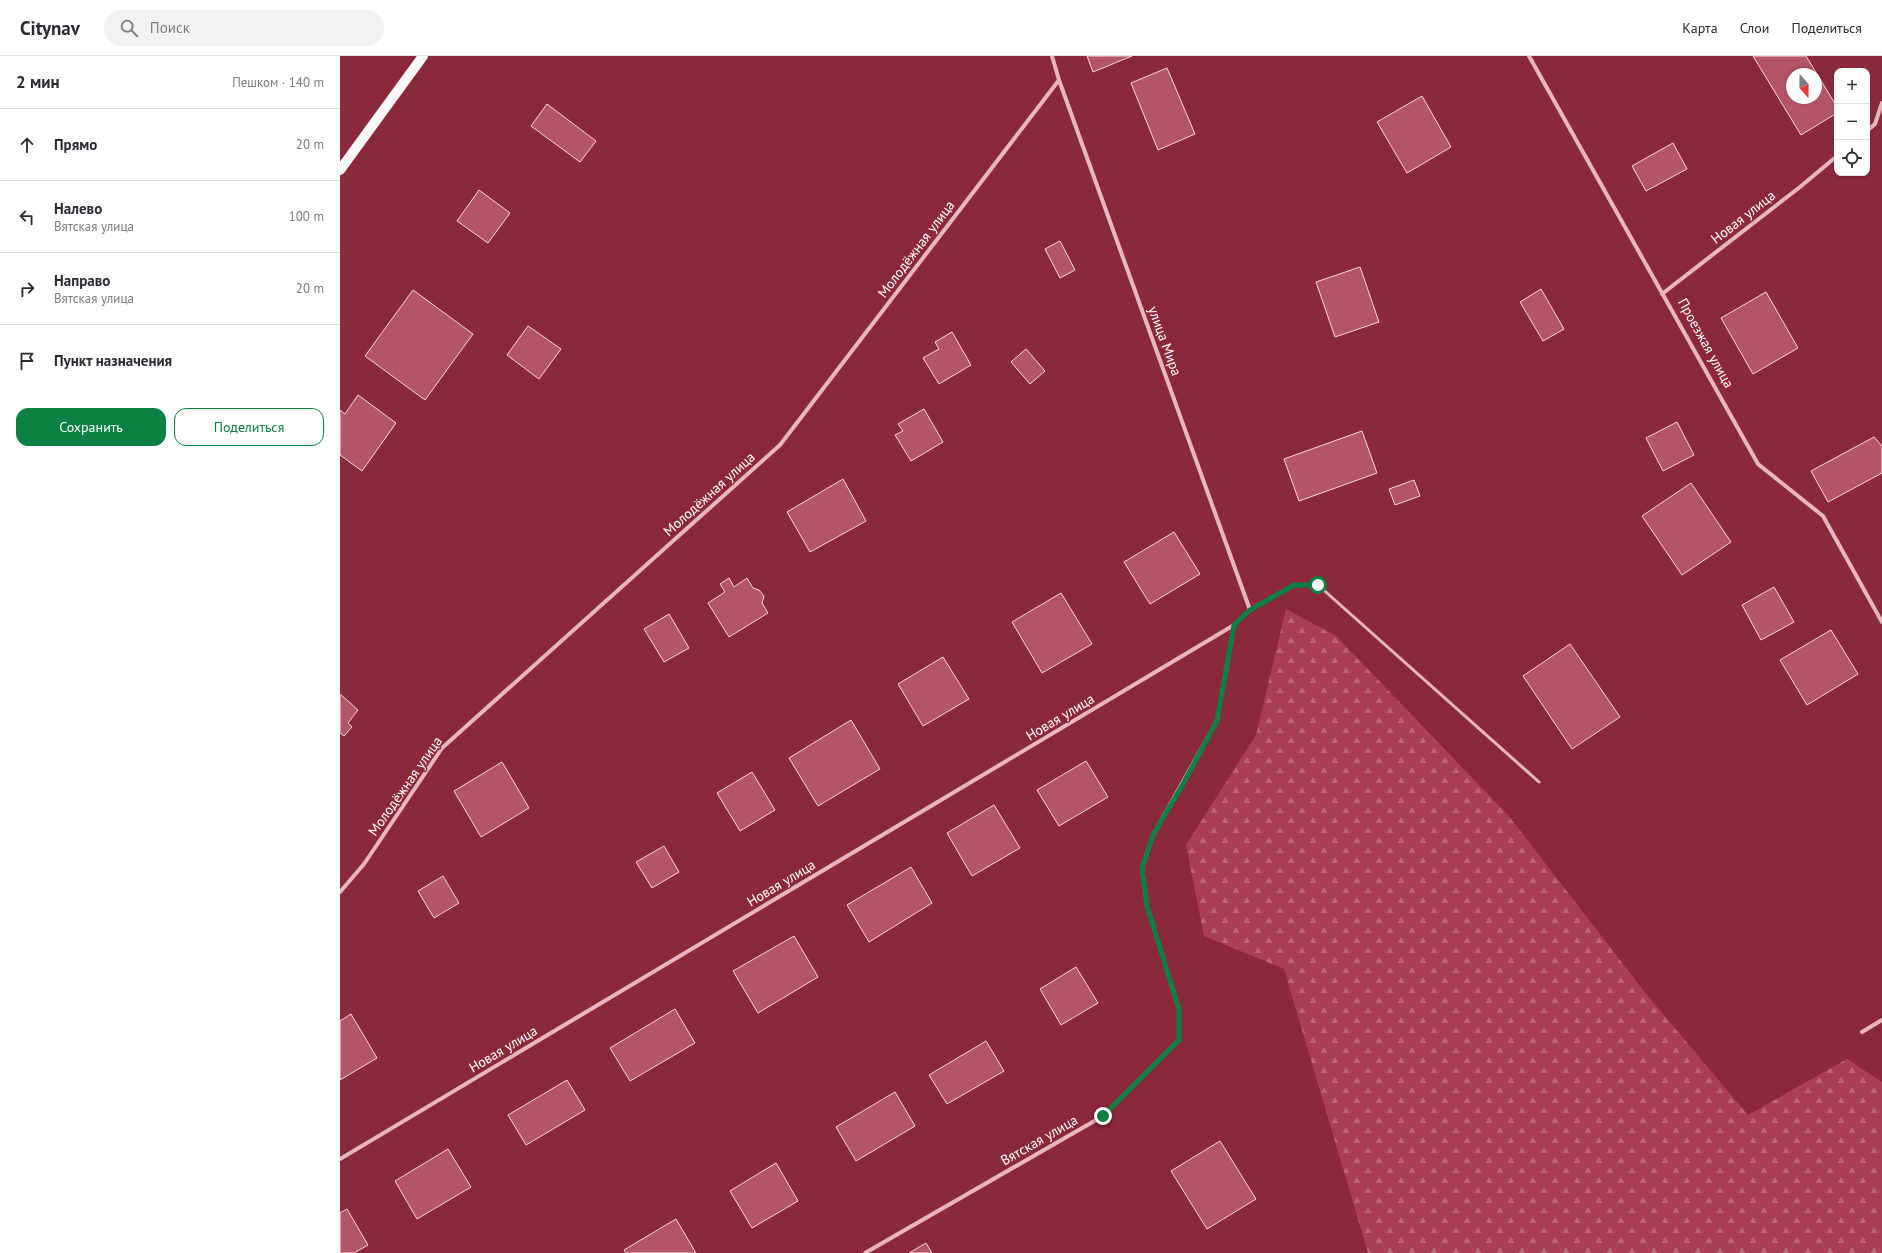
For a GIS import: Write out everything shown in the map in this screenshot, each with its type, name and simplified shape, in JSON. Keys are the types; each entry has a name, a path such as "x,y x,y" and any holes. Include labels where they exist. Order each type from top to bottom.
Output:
{"main road":[{"path":"340,170 423,56"}],"street":[{"name":"улица Мира","path":"1052,56 1059,80 1250,610"},
{"name":"Проезжая улица","path":"1530,56 1758,464 1823,516 1882,622"},
{"name":"Молодёжная улица","path":"340,892 364,864 442,748 780,445 1059,80"},
{"path":"1870,128 1875,124 1882,103"},
{"name":"Новая улица","path":"1662,294 1800,187 1834,159"},
{"name":"Новая улица","path":"340,1159 1234,625"},
{"name":"Вятская улица","path":"865,1253 1103,1116 1179,1040 1179,1009 1147,906 1142,868 1153,835 1217,721 1234,625"},
{"path":"1862,1032 1882,1020"}],"lane":[{"path":"1234,625 1250,610 1294,585 1318,585 1539,782"}],"green space":[{"path":"1286,609 1336,636 1508,815 1647,995 1748,1115 1847,1059 1882,1082 1882,1253 1368,1253 1284,969 1204,936 1186,845 1256,735"}],"building":[{"path":"1087,56 1132,56 1093,72"},
{"path":"1753,56 1806,56 1813,68 1786,68 1786,104 1822,104 1822,82 1834,102 1834,115 1801,135"},
{"path":"1167,68 1195,134 1158,150 1131,83"},
{"path":"1422,96 1451,147 1407,173 1377,122"},
{"path":"547,104 596,141 580,162 531,126"},
{"path":"1673,143 1687,169 1646,191 1632,166"},
{"path":"479,190 510,213 488,243 457,221"},
{"path":"1060,241 1075,270 1060,278 1045,249"},
{"path":"1360,267 1379,322 1335,337 1316,282"},
{"path":"1541,289 1564,329 1543,341 1520,302"},
{"path":"413,290 473,334 425,400 365,356"},
{"path":"1766,292 1798,348 1753,374 1721,318"},
{"path":"528,326 561,349 539,379 507,355"},
{"path":"952,332 971,365 939,384 923,358 939,349 935,342"},
{"path":"1026,349 1045,371 1030,384 1011,362"},
{"path":"358,395 396,423 362,471 340,455 340,410 345,414"},
{"path":"924,409 943,442 911,461 895,435 903,431 898,424"},
{"path":"1677,422 1694,455 1663,471 1646,438"},
{"path":"1362,431 1377,473 1299,501 1284,459"},
{"path":"1874,437 1882,446 1882,473 1828,502 1811,471"},
{"path":"843,479 866,521 810,552 787,512"},
{"path":"1414,480 1420,496 1395,505 1389,489"},
{"path":"1691,483 1731,542 1682,575 1642,516"},
{"path":"1174,532 1200,574 1150,604 1124,562"},
{"path":"729,578 734,587 747,578 753,588 759,590 764,596 762,603 768,613 729,637 708,603 725,592 720,584"},
{"path":"1774,587 1794,622 1761,640 1742,605"},
{"path":"1061,593 1092,644 1042,673 1012,622"},
{"path":"669,614 689,648 664,662 644,629"},
{"path":"1831,630 1858,674 1807,705 1780,660"},
{"path":"1570,644 1620,717 1572,749 1523,676"},
{"path":"943,657 969,699 923,726 898,684"},
{"path":"340,694 358,710 348,723 352,727 344,736 340,733"},
{"path":"851,720 880,769 818,806 789,758"},
{"path":"1086,761 1108,797 1059,826 1037,790"},
{"path":"502,762 529,808 481,837 454,791"},
{"path":"752,772 775,810 740,831 717,793"},
{"path":"994,805 1020,848 972,876 947,833"},
{"path":"664,846 679,872 652,888 636,862"},
{"path":"911,867 932,903 869,942 847,905"},
{"path":"443,876 459,903 434,918 418,891"},
{"path":"794,936 818,977 758,1013 733,971"},
{"path":"1076,967 1098,1003 1061,1025 1040,989"},
{"path":"675,1009 695,1043 630,1081 610,1048"},
{"path":"351,1014 377,1058 340,1080 340,1021"},
{"path":"986,1041 1004,1071 947,1104 929,1075"},
{"path":"567,1080 585,1110 526,1145 508,1115"},
{"path":"895,1092 915,1126 856,1161 836,1127"},
{"path":"1220,1141 1256,1199 1207,1229 1171,1171"},
{"path":"448,1149 471,1187 417,1219 395,1181"},
{"path":"776,1163 798,1201 752,1228 730,1191"},
{"path":"347,1209 368,1245 354,1253 340,1253 340,1213"},
{"path":"676,1219 696,1253 626,1253 624,1250"},
{"path":"926,1243 932,1253 909,1253"}],"route":[{"path":"1103,1116 1179,1040 1179,1009 1147,906 1142,868 1153,835 1217,721 1234,625 1250,610 1294,585 1318,585"}]}
